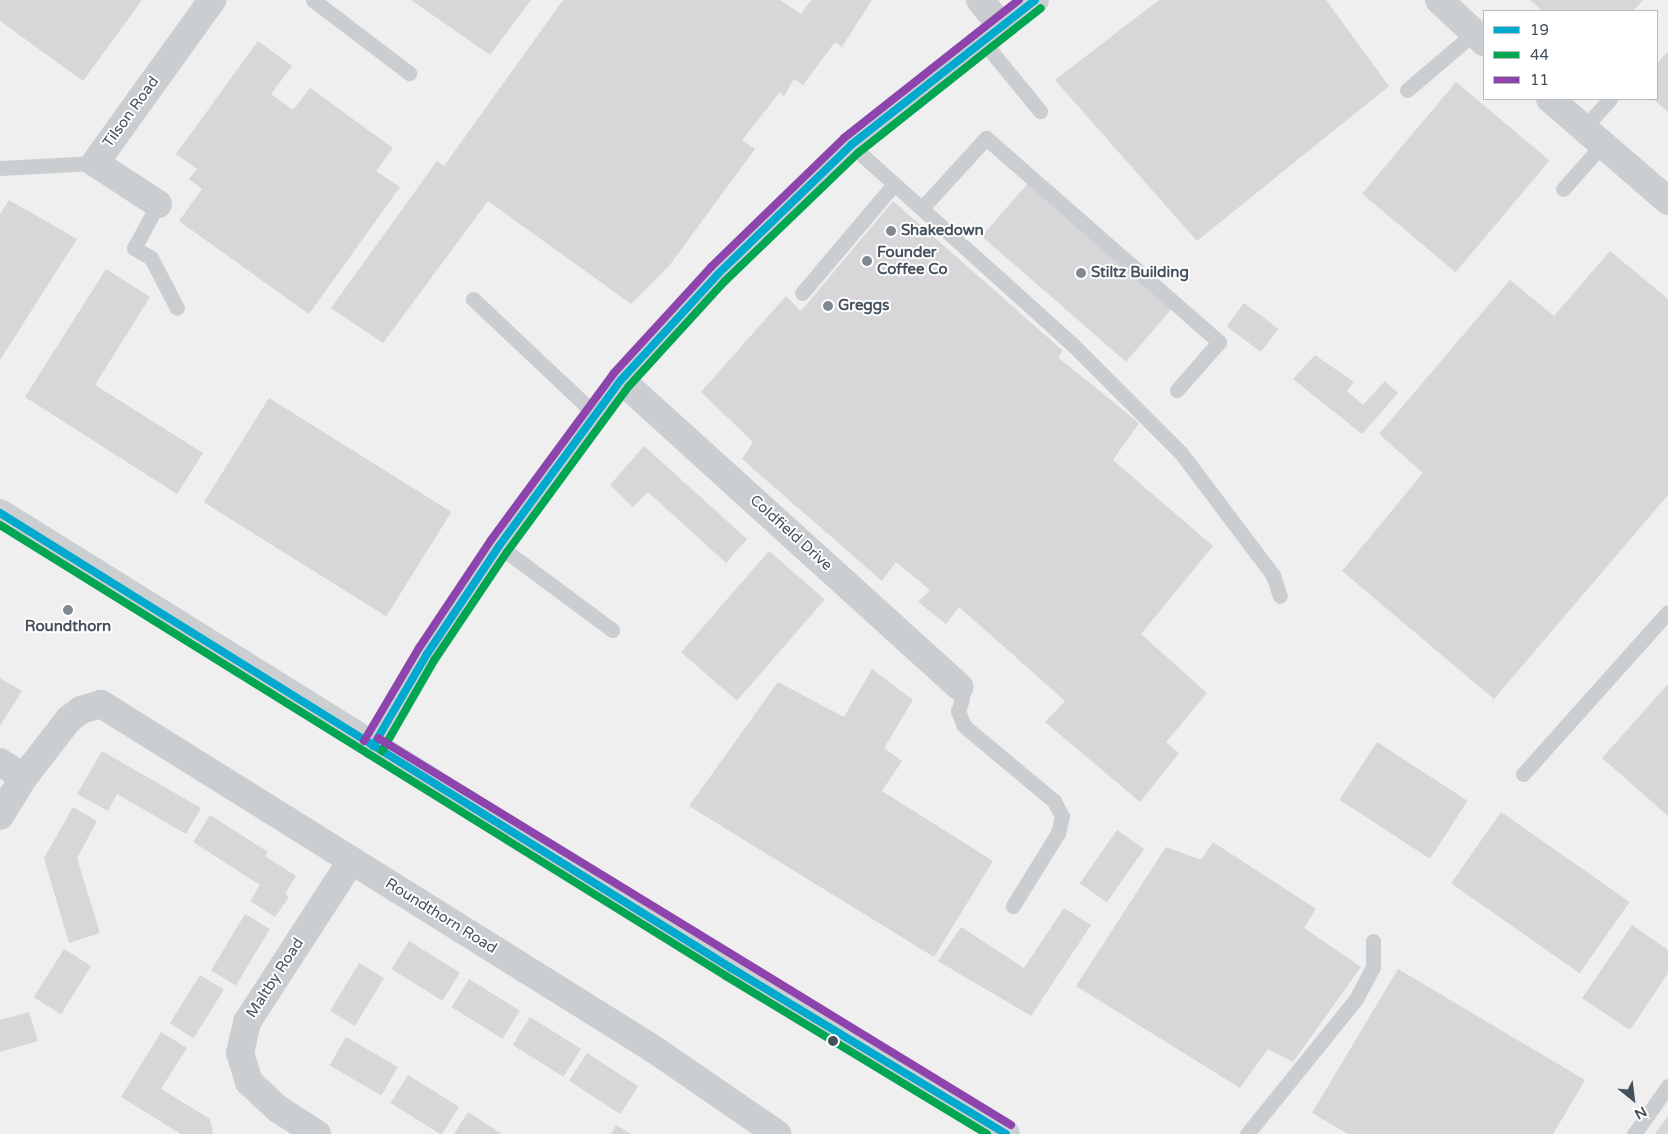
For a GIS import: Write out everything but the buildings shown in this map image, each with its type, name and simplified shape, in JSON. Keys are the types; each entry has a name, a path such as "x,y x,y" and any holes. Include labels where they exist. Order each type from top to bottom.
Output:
{"street":[{"name":"Tilson Road","path":"158,204 95,162 212,0"},
{"path":"980,0 992,33"},
{"path":"373,746 427,654 498,546 621,380 718,274 850,145 1036,0"},
{"path":"1439,0 1479,38"},
{"path":"1551,100 1668,201"},
{"name":"Coldfield Drive","path":"621,380 960,686"},
{"path":"0,513 731,968 1006,1134"},
{"name":"Roundthorn Road","path":"24,777 69,719 81,710 101,704 652,1048 777,1134"},
{"path":"0,762 24,777 0,816"},
{"name":"Maltby Road","path":"317,1134 278,1109 249,1082 240,1053 247,1022 351,861"}],"lane":[{"path":"313,0 408,73"},
{"path":"992,33 1040,110"},
{"path":"1407,90 1479,38"},
{"path":"1563,189 1594,136 1610,100"},
{"path":"922,208 986,138 1219,342 1177,390"},
{"path":"850,145 1072,345 1181,453 1273,575 1280,596"},
{"path":"0,168 95,162"},
{"path":"802,293 894,184"},
{"path":"158,204 134,248 151,258 177,308"},
{"path":"473,299 594,414"},
{"path":"498,546 612,630"},
{"path":"1523,774 1668,612"},
{"path":"960,686 962,700 958,711 964,726 1054,801 1062,816 1058,832 1013,906"},
{"path":"1247,1134 1356,998 1373,967 1373,940"},
{"path":"1634,1134 1668,1086"}],"transit line":[{"name":"11","path":"364,741 419,648 491,540 614,373 711,267 844,138 1019,0"},
{"name":"19","path":"373,746 427,654 499,546 621,380 718,274 851,145 1035,0"},
{"name":"44","path":"382,751 435,659 507,552 629,386 725,281 858,153 1041,8"},
{"name":"19","path":"0,513 731,968 1006,1134"},
{"name":"44","path":"0,525 726,976 987,1134"},
{"name":"11","path":"378,738 1011,1125"}],"place":[{"name":"Shakedown","path":"891,231"},
{"name":"Founder Coffee Co","path":"867,261"},
{"name":"Stiltz Building","path":"1081,273"},
{"name":"Greggs","path":"828,306"},
{"name":"Roundthorn","path":"68,610"}]}
